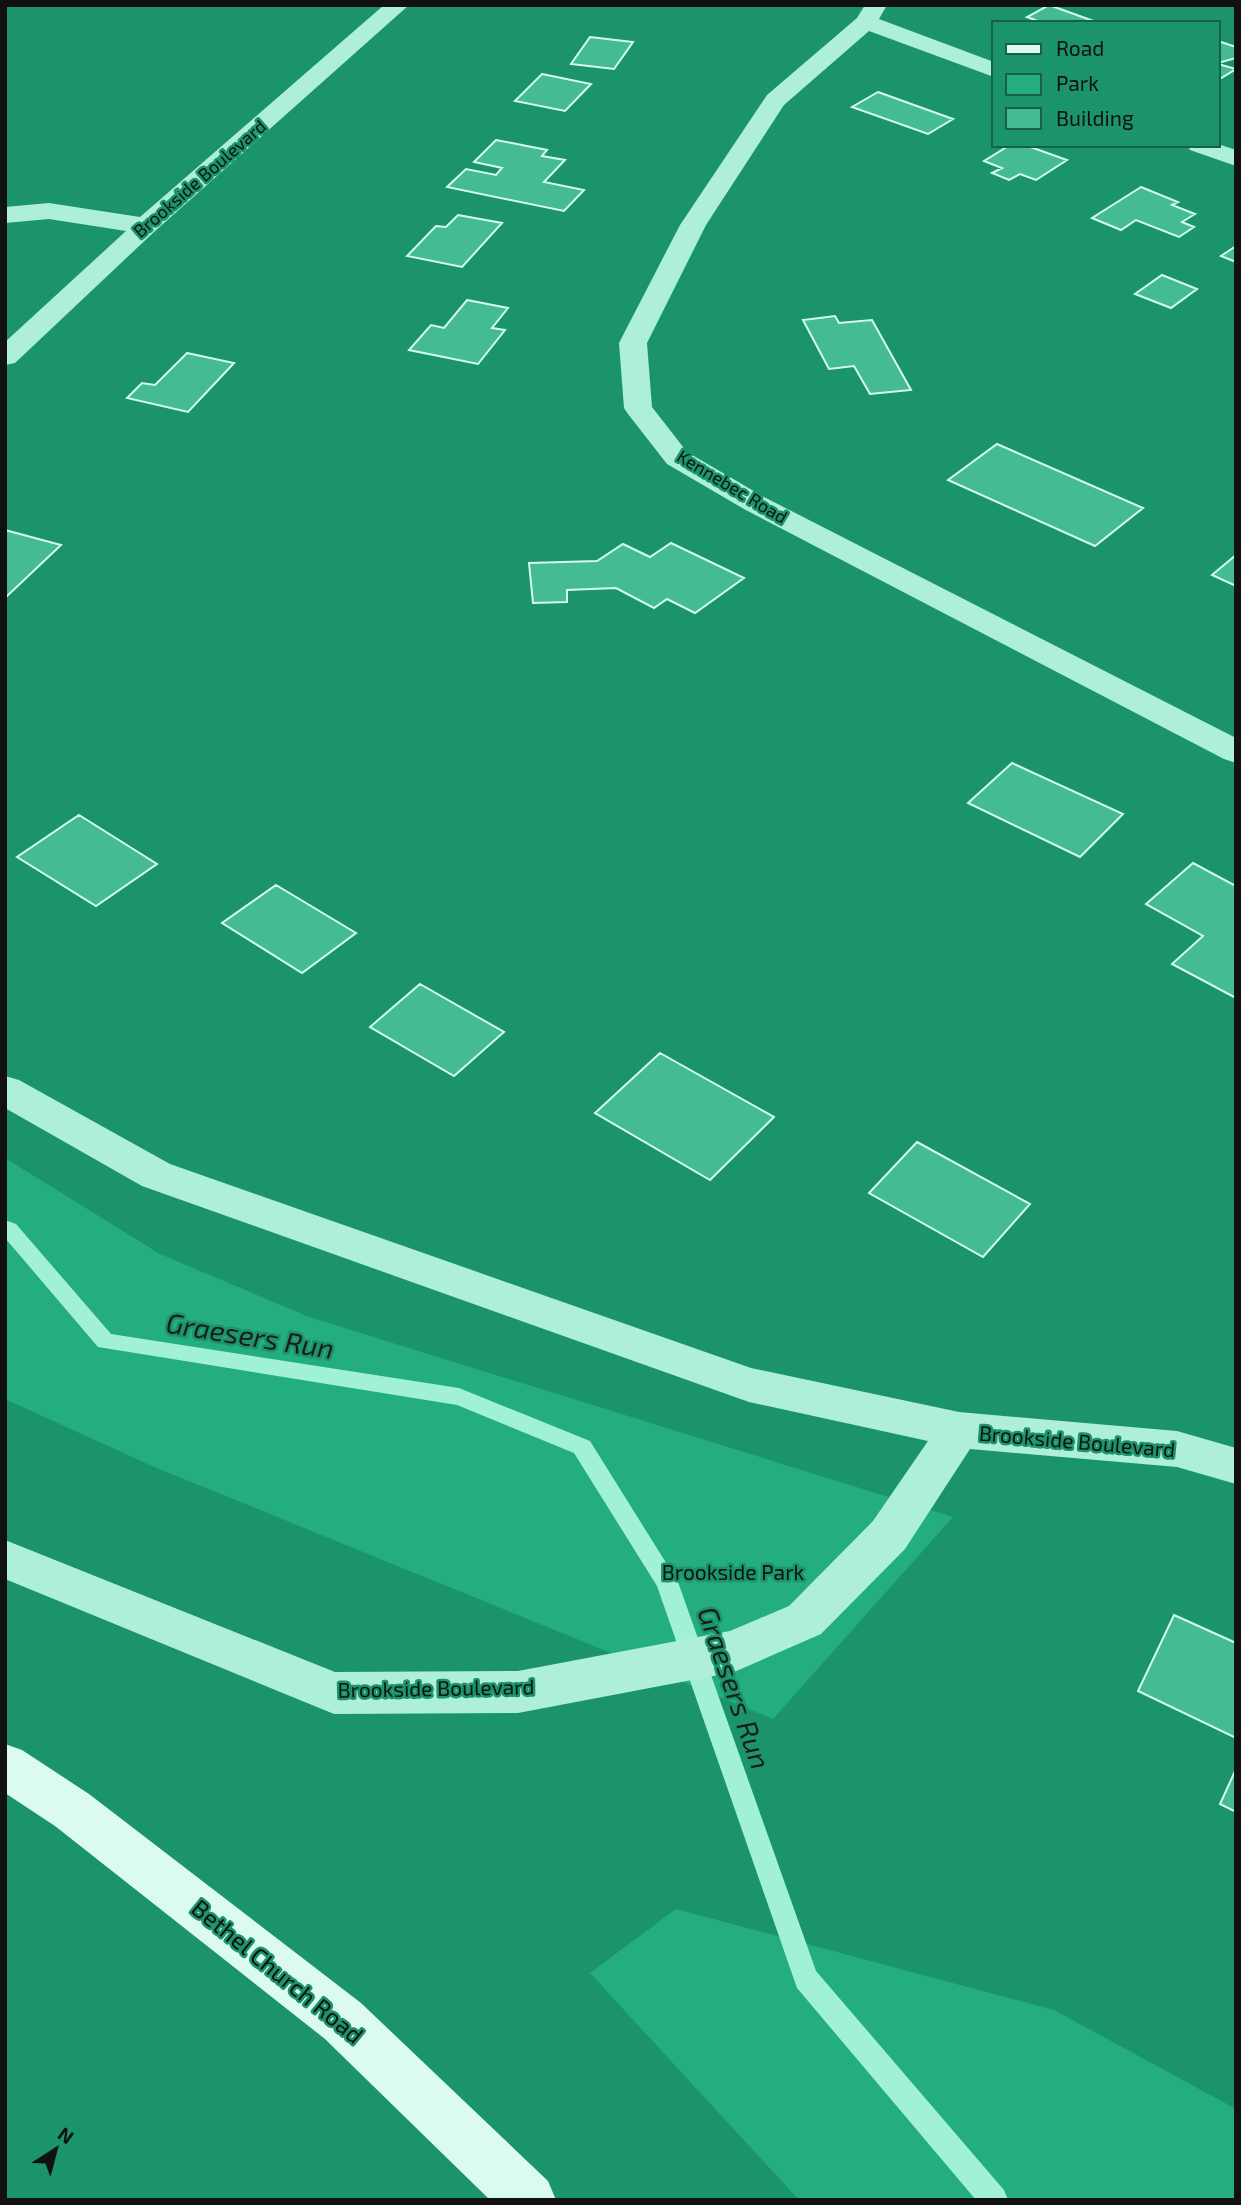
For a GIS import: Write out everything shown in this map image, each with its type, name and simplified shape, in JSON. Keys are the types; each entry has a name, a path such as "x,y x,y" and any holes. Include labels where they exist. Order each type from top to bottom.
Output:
{"street":[{"name":"Brookside Boulevard","path":"5,357 146,226 398,5"},
{"path":"871,14 992,69"},
{"name":"Kennebec Road","path":"871,14 775,100 693,225 633,343 638,408 677,458 743,496 1236,752"},
{"path":"1204,147 1236,159"},
{"path":"5,215 49,211 146,226"},
{"name":"Brookside Boulevard","path":"5,1090 156,1175 748,1385 959,1430 1177,1449 1236,1466"},
{"name":"Brookside Boulevard","path":"5,1559 334,1693 519,1692 734,1651 805,1620 889,1535 959,1430"},
{"name":"Bethel Church Road","path":"5,1766 72,1810 344,2021 529,2200"}],"green space":[{"name":"Brookside Park","path":"5,1158 160,1254 309,1317 953,1517 773,1719 152,1466 5,1399"},
{"path":"676,1909 1054,2010 1236,2109 1236,2200 799,2200 590,1973"}],"building":[{"path":"1049,5 1093,21 1038,21 1027,17"},
{"path":"590,37 633,42 614,69 571,64"},
{"path":"1220,42 1236,47 1236,58 1220,62"},
{"path":"1220,65 1236,69 1220,79"},
{"path":"542,74 591,84 565,111 515,101"},
{"path":"878,92 953,119 928,134 852,107"},
{"path":"496,140 547,150 542,156 565,160 544,182 584,190 564,211 447,187 466,169 496,175 502,168 474,162"},
{"path":"1007,147 1031,147 1067,160 1036,180 1020,174 1009,180 992,173 1002,168 984,161"},
{"path":"1141,187 1178,202 1172,205 1195,214 1182,222 1194,227 1179,237 1136,220 1121,230 1092,218"},
{"path":"458,215 502,223 462,267 407,256 436,226 446,227"},
{"path":"1236,246 1236,262 1221,256"},
{"path":"1162,275 1197,289 1171,308 1135,294"},
{"path":"467,300 508,308 492,328 505,330 478,364 409,350 431,325 444,328"},
{"path":"835,316 839,323 872,320 911,390 870,394 854,366 829,369 803,320"},
{"path":"187,353 234,363 188,412 127,398 142,383 155,385"},
{"path":"997,444 1143,508 1095,546 948,480"},
{"path":"5,530 61,545 5,598"},
{"path":"671,543 744,578 695,613 667,599 654,608 616,588 567,590 567,602 533,603 529,563 597,561 623,544 650,557"},
{"path":"1236,555 1236,586 1212,575"},
{"path":"1012,763 1123,814 1080,857 968,803"},
{"path":"79,815 157,864 96,906 17,857"},
{"path":"1193,863 1236,886 1236,998 1172,964 1203,936 1146,904"},
{"path":"276,885 356,933 302,973 222,923"},
{"path":"420,984 504,1032 454,1076 370,1027"},
{"path":"660,1053 774,1117 710,1180 595,1113"},
{"path":"917,1142 1030,1204 983,1257 869,1193"},
{"path":"1174,1615 1236,1643 1236,1738 1138,1691"},
{"path":"1236,1769 1236,1812 1220,1804"}],"waterway":[{"name":"Graesers Run","path":"5,1228 9,1229 105,1341 459,1397 582,1447 667,1582 806,1979 994,2200"}]}
